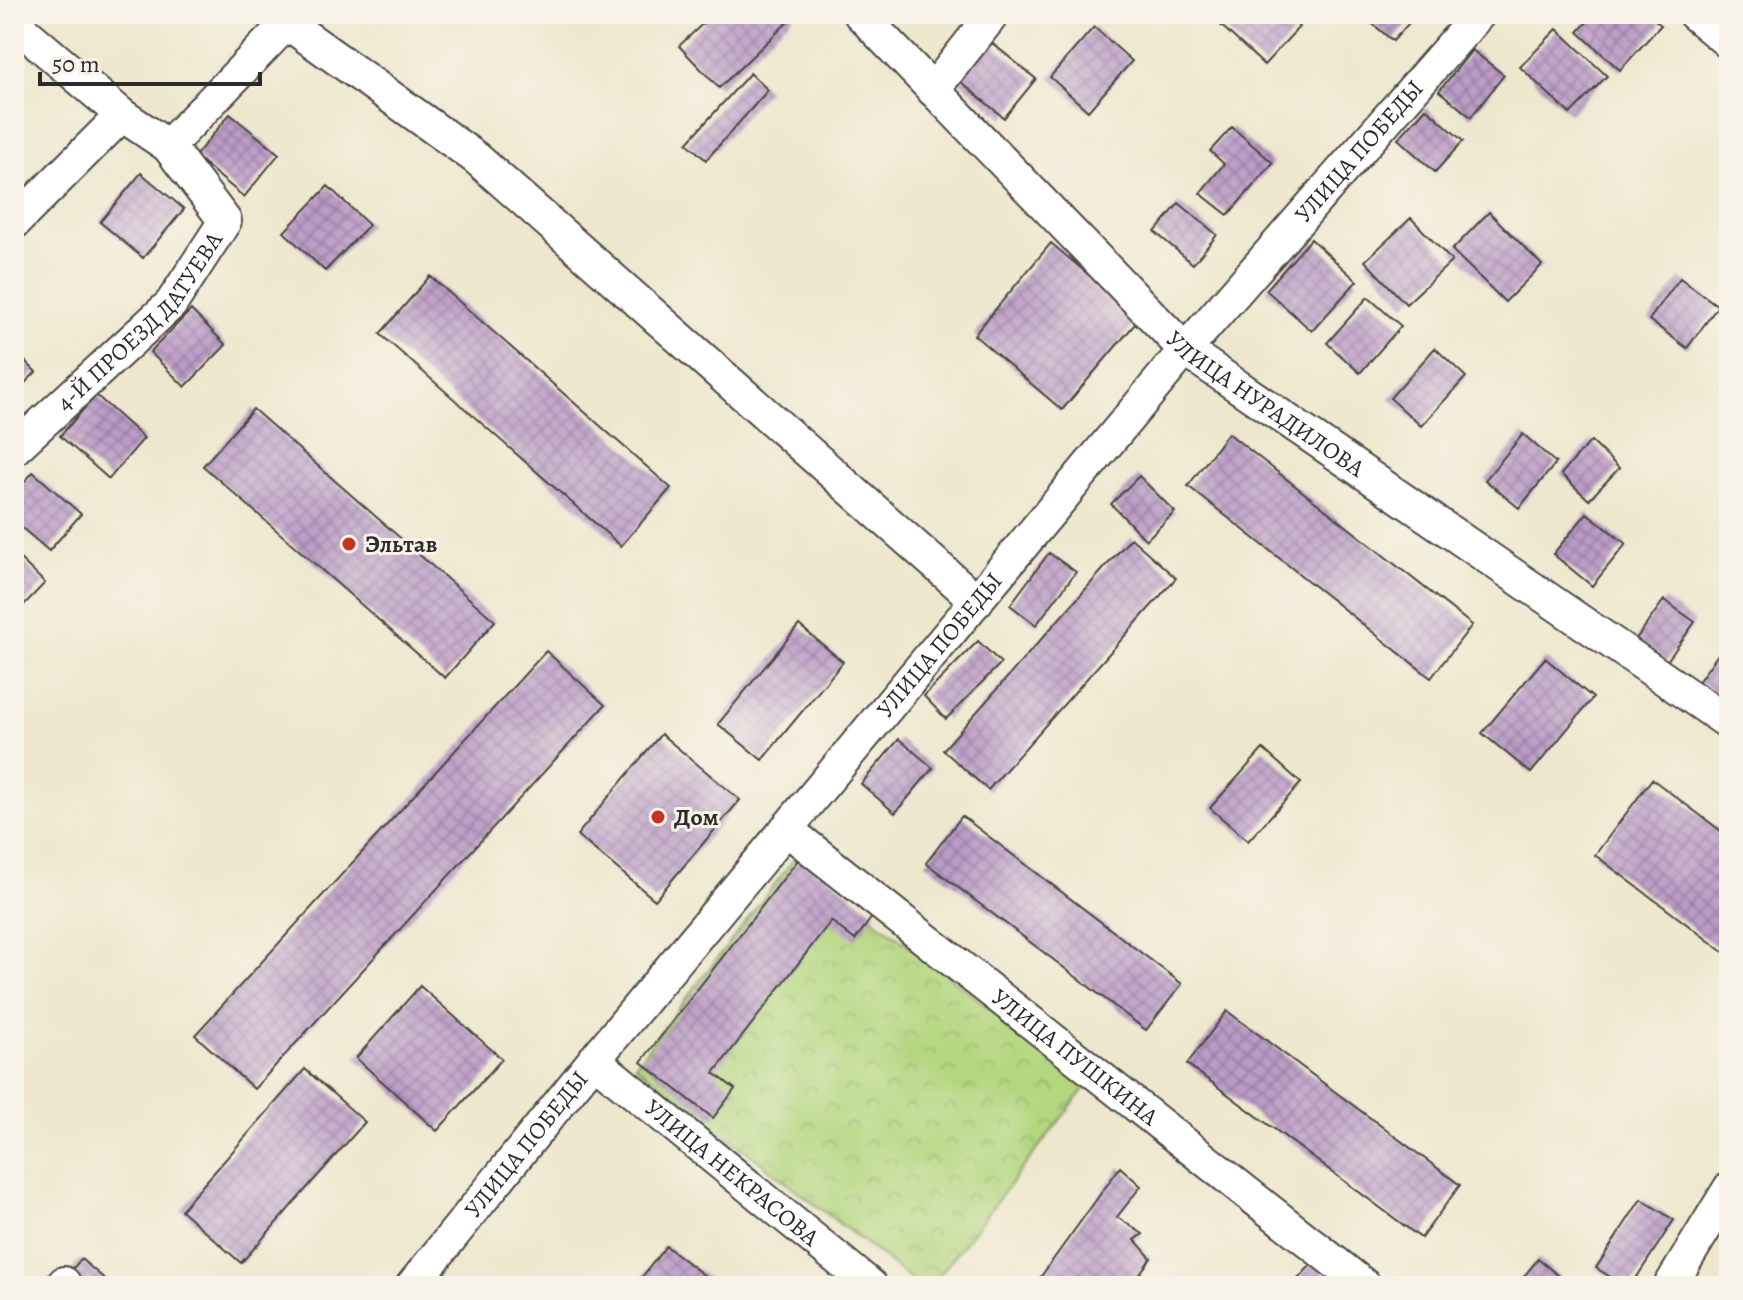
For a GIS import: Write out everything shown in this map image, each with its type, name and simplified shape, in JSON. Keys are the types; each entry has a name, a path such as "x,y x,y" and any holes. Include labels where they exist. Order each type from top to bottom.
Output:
{"street":[{"name":"УЛИЦА НУРАДИЛОВА","path":"860,14 1185,350 1729,723"},
{"path":"933,90 993,14"},
{"name":"УЛИЦА ПОБЕДЫ","path":"412,1286 594,1060 1185,350 1479,14"},
{"path":"1694,14 1729,43"},
{"path":"14,23 122,115 168,146 287,23 476,158 977,601"},
{"path":"14,223 122,115"},
{"name":"4-Й ПРОЕЗД ДАТУЕВА","path":"14,449 171,304 225,221 168,146"},
{"name":"УЛИЦА ПУШКИНА","path":"786,829 1365,1286"},
{"name":"УЛИЦА НЕКРАСОВА","path":"594,1060 871,1286"},
{"path":"1670,1286 1728,1194"}],"green space":[{"path":"795,858 1088,1084 931,1286 920,1286 635,1065"}],"building":[{"path":"713,14 796,14 719,88 679,46"},
{"path":"1219,14 1285,14 1299,27 1264,65 1214,19"},
{"path":"1361,14 1417,14 1393,41"},
{"path":"1594,14 1648,14 1661,25 1620,70 1578,32"},
{"path":"1094,27 1132,61 1088,111 1050,77"},
{"path":"1557,29 1607,76 1570,114 1520,67"},
{"path":"992,43 1036,79 1004,118 960,81"},
{"path":"1472,50 1504,75 1471,117 1439,91"},
{"path":"750,73 768,90 706,160 687,143"},
{"path":"1426,108 1463,141 1435,172 1398,139"},
{"path":"230,114 279,154 244,197 195,156"},
{"path":"1232,127 1273,163 1228,215 1200,193 1224,164 1210,151"},
{"path":"141,173 184,209 143,258 100,222"},
{"path":"328,186 369,225 325,271 284,232"},
{"path":"1179,203 1217,235 1193,264 1155,232"},
{"path":"1489,212 1542,265 1505,302 1452,250"},
{"path":"1411,218 1452,261 1406,304 1365,261"},
{"path":"1311,239 1357,281 1312,331 1266,290"},
{"path":"1051,243 1140,318 1062,410 974,335"},
{"path":"430,276 671,488 621,546 380,334"},
{"path":"1680,278 1718,306 1687,348 1649,320"},
{"path":"1368,297 1401,326 1360,373 1327,343"},
{"path":"191,310 226,345 185,387 150,352"},
{"path":"1435,348 1466,377 1421,426 1390,398"},
{"path":"14,350 36,372 14,394"},
{"path":"96,395 144,438 109,479 60,436"},
{"name":"Эльтав","path":"253,409 495,621 445,678 203,466"},
{"path":"1228,433 1472,625 1431,678 1188,486"},
{"path":"1523,434 1556,463 1519,508 1485,480"},
{"path":"1591,441 1619,468 1589,500 1561,474"},
{"path":"33,472 81,514 49,551 14,521 14,494"},
{"path":"1139,476 1175,512 1146,540 1111,504"},
{"path":"1587,513 1626,544 1592,586 1553,554"},
{"path":"1131,538 1176,578 988,790 943,750"},
{"path":"14,553 45,583 14,615"},
{"path":"1049,553 1076,572 1036,625 1010,605"},
{"path":"1664,600 1695,622 1667,661 1636,639"},
{"path":"799,625 843,662 762,760 718,724"},
{"path":"978,641 1001,663 946,719 924,696"},
{"path":"1724,646 1729,649 1729,703 1698,682"},
{"path":"546,651 605,705 254,1089 195,1035"},
{"path":"1545,658 1593,698 1531,773 1482,733"},
{"name":"Дом","path":"661,734 740,800 655,900 577,835"},
{"path":"899,739 933,768 895,813 861,784"},
{"path":"1263,749 1301,783 1248,841 1210,808"},
{"path":"1652,779 1729,837 1729,956 1595,855"},
{"path":"962,816 1182,984 1146,1030 926,863"},
{"path":"801,856 875,913 855,940 831,921 714,1073 735,1089 713,1118 641,1062"},
{"path":"420,986 502,1059 437,1131 356,1058"},
{"path":"1227,1011 1460,1185 1421,1238 1187,1064"},
{"path":"305,1069 365,1122 241,1263 181,1210"},
{"path":"1120,1167 1141,1186 1117,1217 1143,1234 1135,1240 1151,1258 1131,1286 1034,1286"},
{"path":"1641,1199 1674,1220 1631,1286 1625,1286 1596,1268"},
{"path":"666,1246 718,1286 635,1286"},
{"path":"81,1259 113,1286 58,1286"},
{"path":"1538,1259 1571,1286 1516,1286"},
{"path":"1312,1264 1337,1286 1291,1286"}],"place":[{"name":"Эльтав","path":"349,544"},
{"name":"Дом","path":"658,817"}]}
